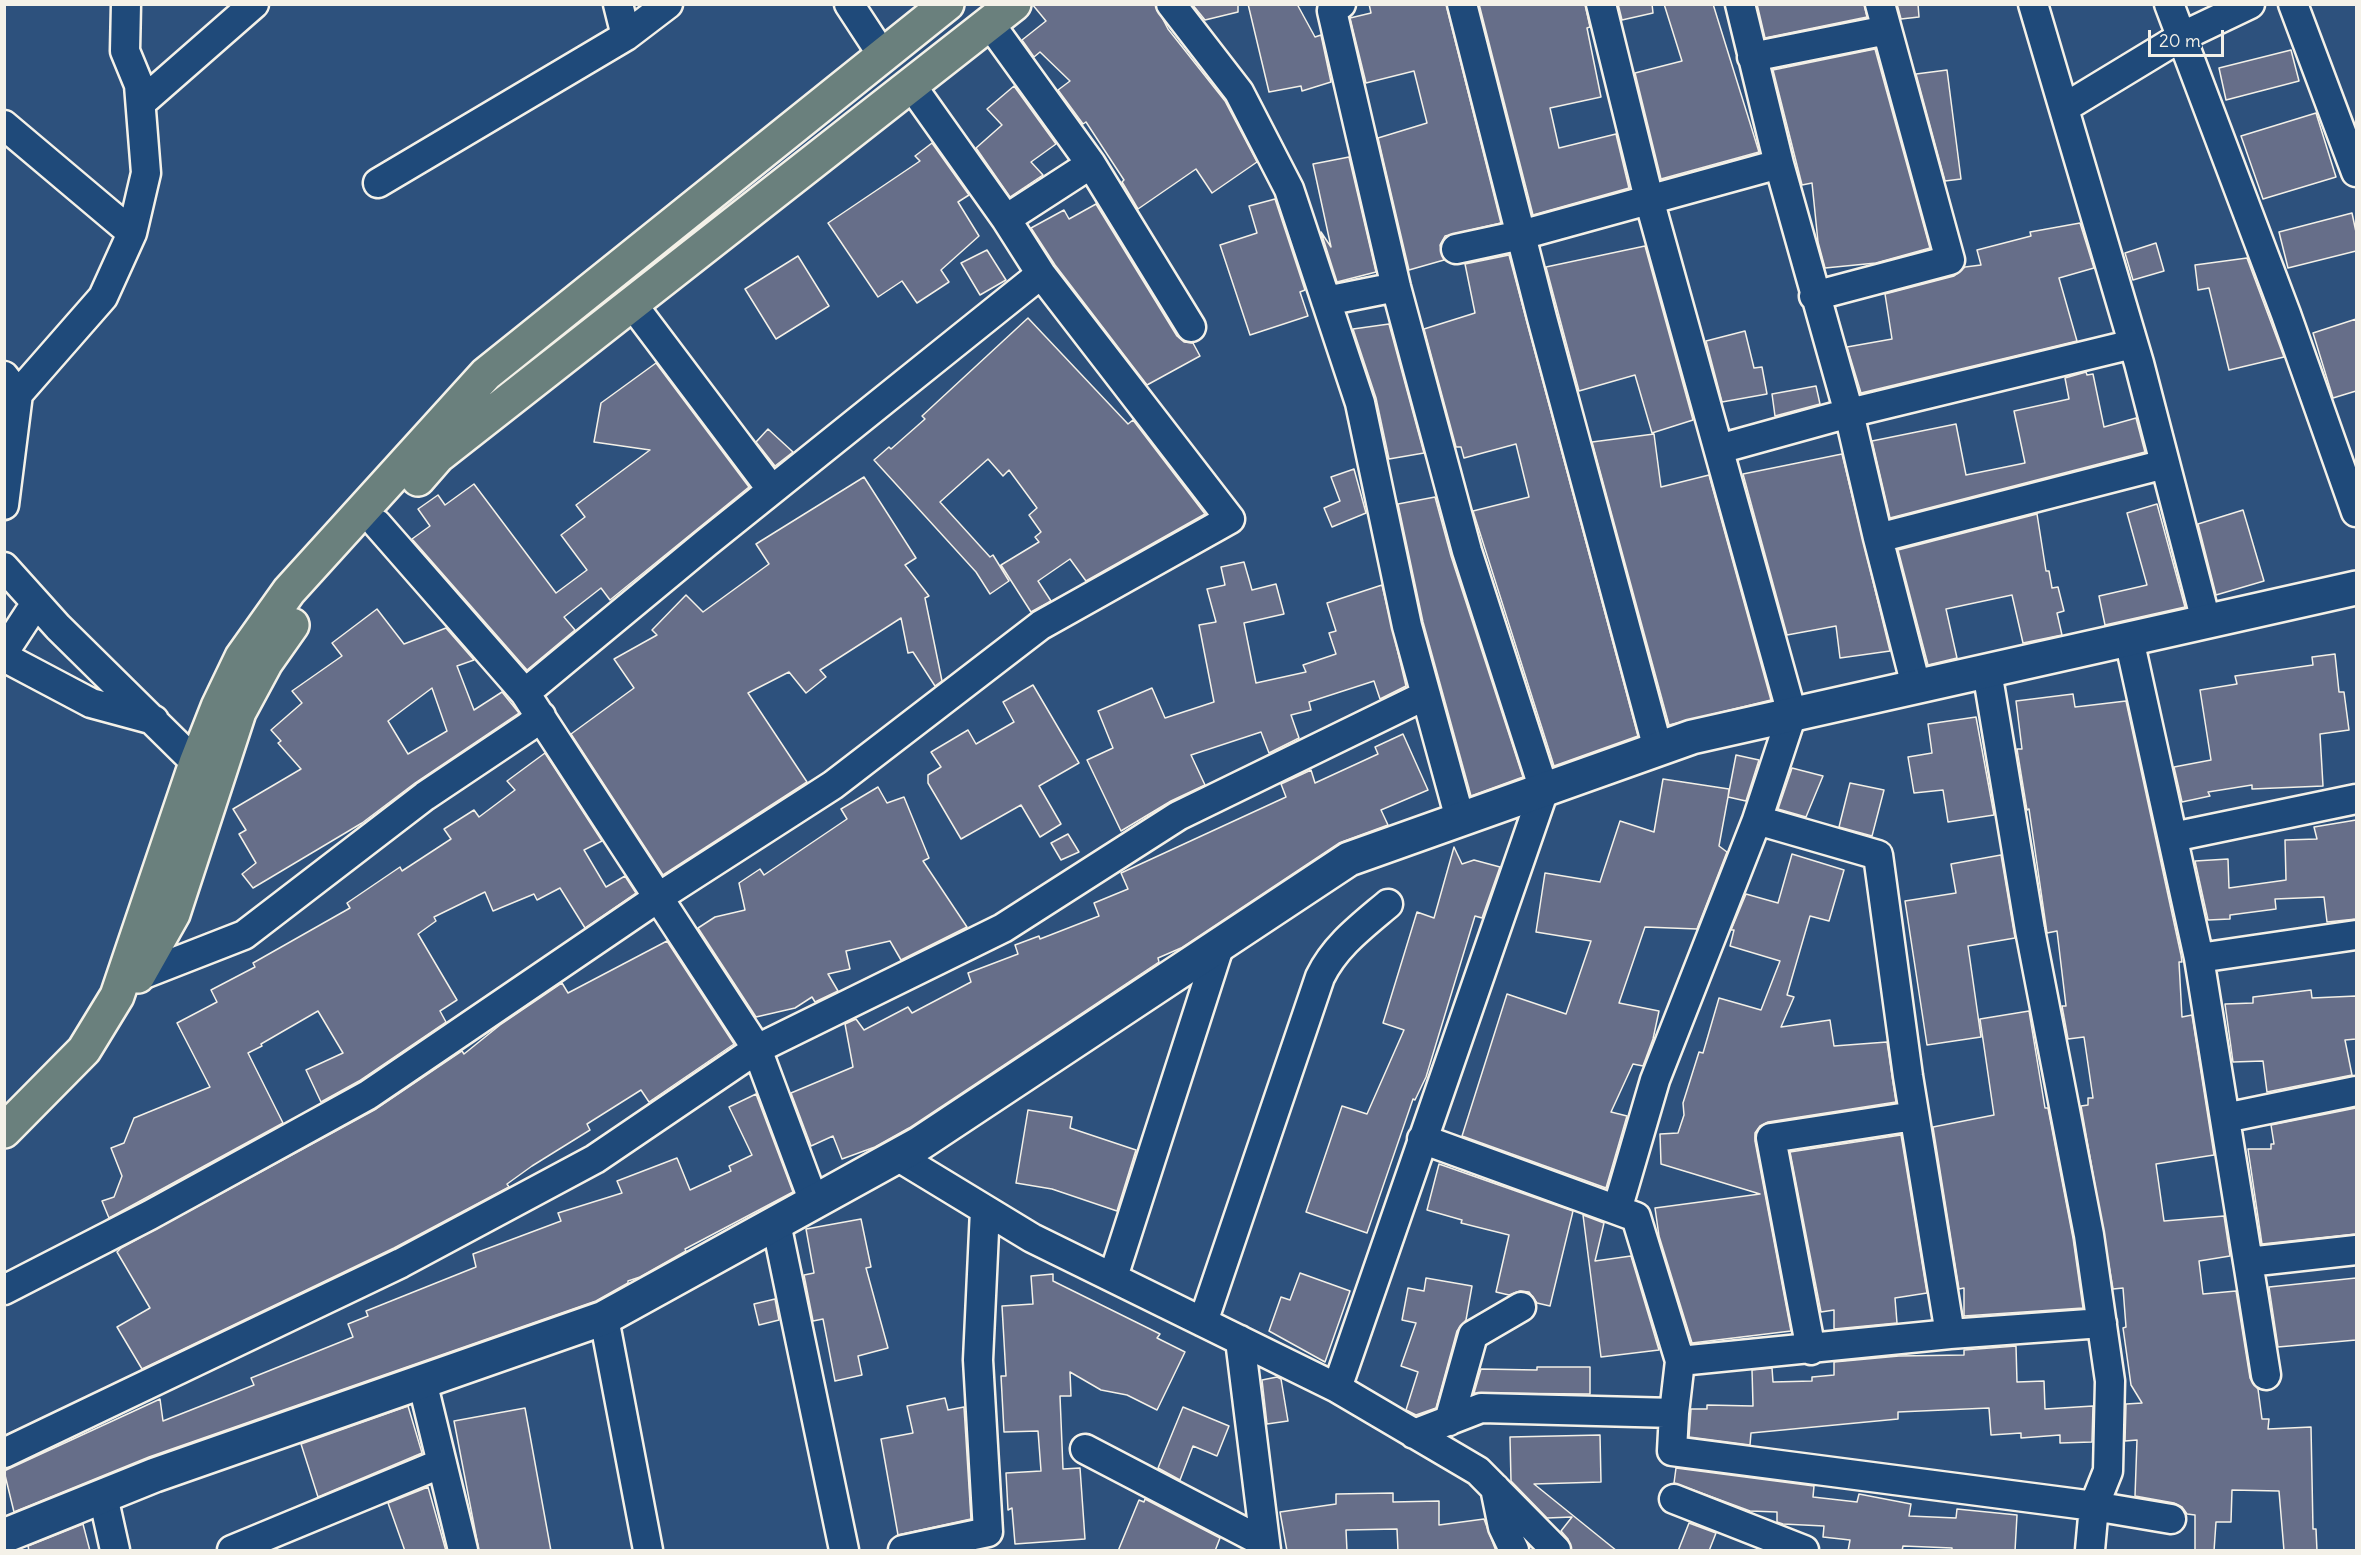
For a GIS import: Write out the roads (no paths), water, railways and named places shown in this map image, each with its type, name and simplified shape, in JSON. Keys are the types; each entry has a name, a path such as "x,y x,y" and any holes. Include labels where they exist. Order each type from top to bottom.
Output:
{"main road":[{"path":"128,986 196,763 242,657 289,591 486,374 946,4"},
{"path":"4,1131 84,1050 173,914 239,712 266,662 310,600 377,524 438,456 1002,14"}],"street":[{"path":"4,505 11,385 103,297 132,233 146,173 139,85 125,51 126,4"},
{"path":"141,104 254,4"},
{"path":"618,4 626,36"},
{"path":"378,183 626,36 668,4"},
{"path":"849,4 882,56"},
{"path":"1171,4 1239,92 1289,189 1360,402 1407,626 1460,819"},
{"path":"1337,1388 1544,790 1467,551 1396,287 1332,11 1341,4"},
{"path":"1462,4 1658,748"},
{"path":"1600,4 1649,200 1792,714 1757,820 1655,1080 1617,1210"},
{"path":"1740,4 1779,164 1848,413 1916,686"},
{"path":"2033,4 2133,344 2206,621"},
{"path":"2169,4 2286,314 2356,512"},
{"path":"2064,108 2181,37 2250,4"},
{"path":"2293,4 2356,172"},
{"path":"1002,14 1191,327"},
{"path":"1752,57 1884,17 1950,260 1814,296"},
{"path":"4,1290 150,1215 368,1095 660,897 833,785 1041,626 1230,519 1041,274 1006,219 912,85"},
{"path":"4,125 132,233"},
{"path":"1006,219 1091,164"},
{"path":"1456,249 1521,235 1779,164"},
{"path":"128,986 244,935 425,796 528,727 533,704 772,490 1041,274"},
{"path":"1326,301 1396,287"},
{"path":"632,304 772,490"},
{"path":"1719,449 1848,413 2133,344"},
{"path":"1878,538 2165,464"},
{"path":"377,524 533,704 758,1049 814,1202"},
{"path":"4,567 36,603 196,763"},
{"path":"5,1534 155,1475 604,1318 897,1156 1349,859 1692,737 2356,588"},
{"path":"36,603 4,655 91,703 155,721"},
{"path":"2129,639 2199,958 2266,1375"},
{"path":"1987,671 2030,930 2089,1235 2110,1381 2108,1472 2094,1506 2090,1551"},
{"path":"4,1453 401,1263 585,1165 758,1049 1003,928 1178,816 1426,695"},
{"path":"2173,837 2356,799"},
{"path":"1757,820 1878,855 1914,1116 1950,1334"},
{"path":"1203,1322 1320,977 1329,959 1341,944 1388,904"},
{"path":"2199,958 2356,935"},
{"path":"1113,1277 1220,944"},
{"path":"2225,1118 2356,1091"},
{"path":"1811,1350 1771,1138 1914,1116"},
{"path":"1422,1139 1636,1217 1680,1361 1672,1451 2094,1506 2171,1519"},
{"path":"897,1156 985,1210 1113,1277 1337,1388 1478,1472 1556,1551"},
{"path":"903,1551 993,1541 978,1360 985,1210"},
{"path":"776,1223 844,1551"},
{"path":"2248,1262 2356,1251"},
{"path":"1449,1421 1473,1335 1521,1307"},
{"path":"604,1318 648,1551"},
{"path":"1680,1361 1811,1350 1950,1334 2102,1323"},
{"path":"1240,1340 1266,1546"},
{"path":"422,1380 463,1551"},
{"path":"1414,1434 1481,1408 1674,1413"},
{"path":"1085,1449 1266,1546"},
{"path":"232,1551 442,1463"},
{"path":"1495,1488 1503,1527 1514,1551"},
{"path":"103,1496 115,1551"},
{"path":"1674,1499 1804,1551"}]}
